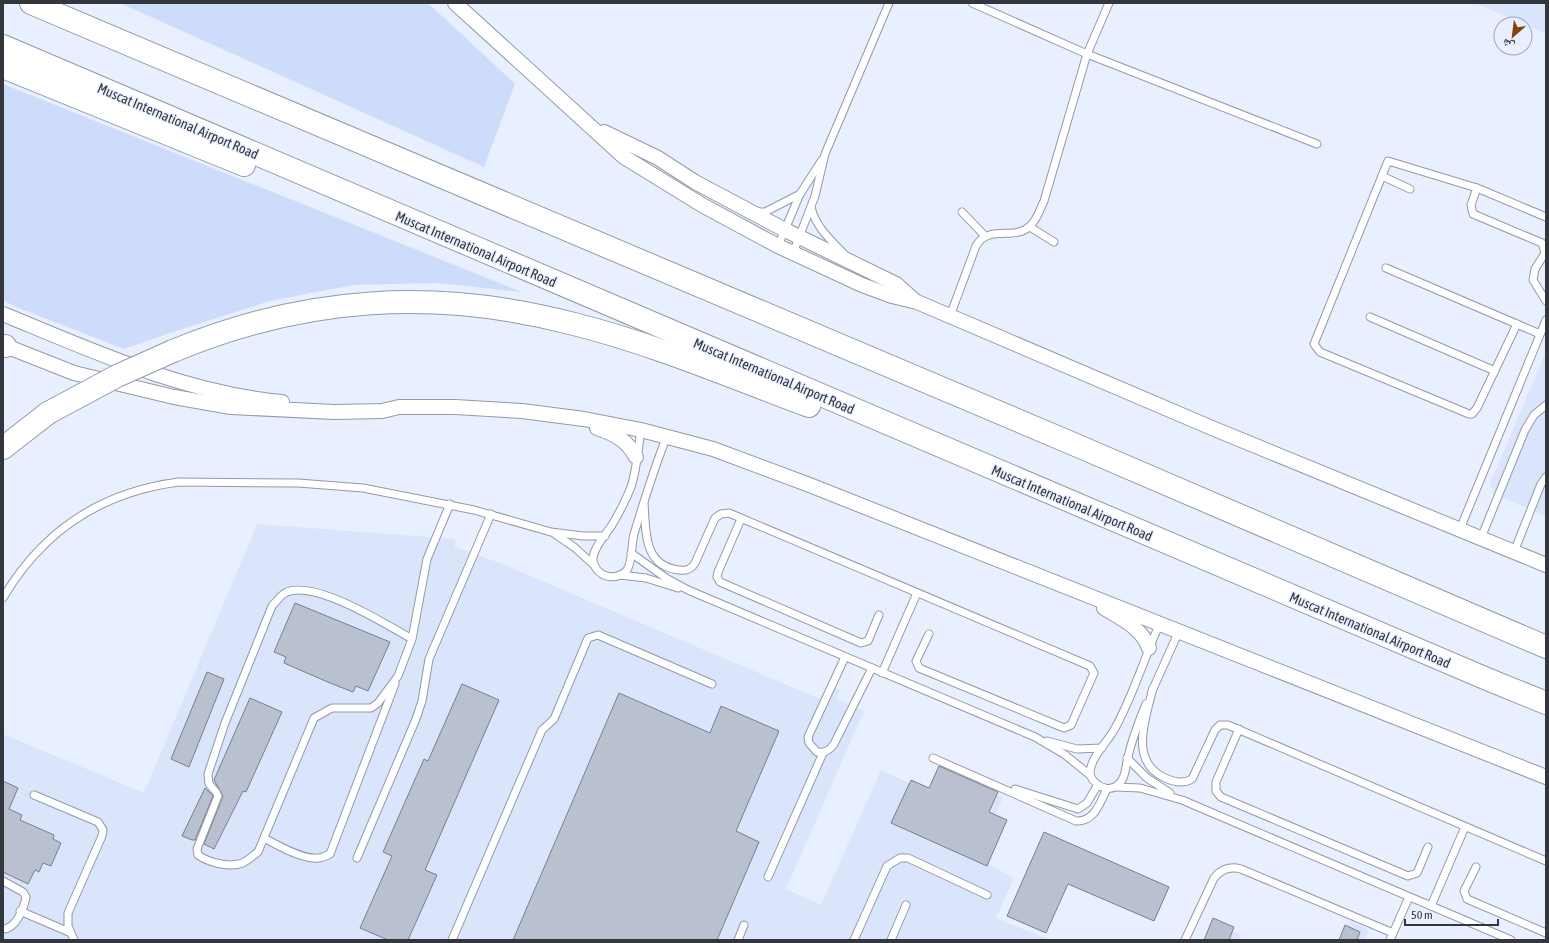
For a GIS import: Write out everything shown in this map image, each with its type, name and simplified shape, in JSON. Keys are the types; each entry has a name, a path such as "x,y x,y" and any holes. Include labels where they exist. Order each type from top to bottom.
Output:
{"main road":[{"path":"32,3 1057,437 1546,647"},
{"path":"63,3 234,89"},
{"name":"Muscat International Airport Road","path":"8,59 238,163 288,178 313,180 1479,676 1546,703"},
{"path":"3,448 48,413 117,376 173,351 240,326 298,312 330,307 396,302 441,303 486,307 531,314 575,324 665,353 1096,513"}],"street":[{"path":"455,3 543,85 591,126 624,157 722,216 778,246 862,285 892,296 917,302 1212,428 1460,529 1546,566"},
{"path":"591,126 658,158 700,185 799,238 896,284 917,302"},
{"path":"3,314 99,353 202,389 269,400 330,404 380,404 399,407 482,408 555,414 641,430 713,449 760,466 1160,623 1546,777"},
{"path":"4,346 74,374 154,393 226,406 256,409 334,412 382,411 399,407"},
{"path":"555,414 619,436 626,442 636,456"},
{"path":"1079,592 1136,629 1146,641 1149,648"}],"lane":[{"path":"793,253 811,207 825,154 889,3"},
{"path":"972,3 1087,54 1317,144"},
{"path":"950,316 976,246 985,236 993,233 1021,231 1030,227 1044,201 1087,54 1109,3"},
{"path":"778,246 800,194 825,154"},
{"path":"1517,324 1477,408 1472,414 1320,352 1315,347 1314,341 1388,160 1477,188 1546,217"},
{"path":"1382,176 1410,189"},
{"path":"1477,188 1471,205 1473,214 1542,242 1545,253 1535,269 1533,280 1546,301"},
{"path":"752,212 765,212 800,194"},
{"path":"811,207 814,220 819,229 853,263"},
{"path":"962,212 985,236"},
{"path":"1030,227 1054,242"},
{"path":"1386,268 1540,334"},
{"path":"1370,317 1495,371"},
{"path":"1460,529 1546,320"},
{"path":"1481,538 1525,430 1534,415 1546,405"},
{"path":"595,566 593,559 626,500 635,471 641,430"},
{"path":"620,575 626,570 630,563 632,543 658,458 667,436"},
{"path":"1514,552 1541,484 1546,477"},
{"path":"3,598 29,560 46,541 66,525 87,511 110,499 161,484 197,481 331,485 396,494 450,504 491,514 551,532 583,536 605,536"},
{"path":"644,503 646,537 652,554 661,564 673,570 684,571 693,566 713,522 718,516 729,514 1090,666 1094,673 1071,725 1064,728 919,668 916,661 928,634"},
{"path":"264,838 291,852 317,859 330,854 412,640 427,559 450,504"},
{"path":"357,858 416,719 422,701 429,659 491,514"},
{"path":"741,519 718,572 717,577 720,582 861,643 868,641 880,615"},
{"path":"551,532 574,548 595,566 599,572 606,576 613,577 620,575 646,578 688,590"},
{"path":"631,553 666,578 688,590 1035,737 1077,749 1102,748"},
{"path":"398,676 378,703 371,708 332,708 314,718 258,852 246,862 238,865 218,863 198,856 197,849 218,796 209,784 208,774 225,723 272,606 285,593 295,590 316,593 353,606 412,640"},
{"path":"882,673 902,624 917,593"},
{"path":"1090,775 1091,764 1122,715 1160,623"},
{"path":"1116,787 1124,777 1128,758 1142,714 1179,631"},
{"path":"452,940 542,730 554,719 588,638 595,635 601,636 712,684"},
{"path":"845,657 808,737 812,748 817,752 823,753 830,750 834,744 872,668"},
{"path":"1153,688 1142,740 1142,750 1151,768 1165,778 1182,782 1192,779 1217,727 1228,725 1546,861"},
{"path":"1239,729 1216,782 1216,790 1221,797 1408,876 1417,873 1428,847"},
{"path":"1035,737 1064,754 1090,775 1097,786 1107,789 1116,787 1140,788 1182,800 1511,940"},
{"path":"768,876 823,753"},
{"path":"933,758 1076,821 1086,820 1093,815 1107,789"},
{"path":"1128,758 1147,778 1182,800"},
{"path":"984,780 1074,808 1085,806 1097,786"},
{"path":"34,795 98,822 103,830 102,836 70,908 68,920 70,932 74,940"},
{"path":"1431,906 1465,827"},
{"path":"854,940 887,866 900,858 908,858 987,895"},
{"path":"1476,867 1464,891 1467,899 1546,933"},
{"path":"1185,940 1214,878 1221,871 1231,868 1241,869 1391,937 1409,897"},
{"path":"3,881 25,893 26,899 12,926 3,929"},
{"path":"891,940 906,905"},
{"path":"20,911 70,932"},
{"path":"738,940 744,925"}],"shaded area":[{"path":"120,3 428,3 515,84 484,167"},
{"path":"1474,3 1546,3 1546,34 1533,28 1533,16 1506,16"},
{"path":"3,84 522,292 437,283 353,285 270,301 124,349 16,307 3,300"},
{"path":"1546,352 1546,516 1492,493 1494,489 1489,486"},
{"path":"257,524 455,539 455,547 500,563 822,700 830,685 840,690 836,699 864,711 786,889 821,905 881,770 933,794 944,770 1003,797 975,858 1014,878 996,918 1050,940 3,940 3,734 144,793"},
{"path":"1350,921 1369,930 1364,940 1342,940"},
{"path":"1222,927 1240,935 1238,940 1216,940"}],"building":[{"path":"295,603 390,642 368,691 356,686 353,692 330,683 284,663 286,657 274,652"},
{"path":"207,672 224,679 189,767 171,759"},
{"path":"462,684 499,700 425,870 437,875 408,940 388,940 360,928 392,856 383,852 424,759 428,761"},
{"path":"619,693 710,733 721,706 779,731 736,831 759,842 717,940 513,940"},
{"path":"250,698 282,712 246,792 243,791 214,849 204,844 223,796 214,780"},
{"path":"939,766 998,792 989,812 1007,820 987,866 891,823 911,780 929,788"},
{"path":"3,781 18,788 9,809 22,815 20,820 54,835 53,839 61,843 51,866 43,863 39,872 35,870 28,884 3,872"},
{"path":"205,788 213,796 195,840 192,840 182,836"},
{"path":"1044,832 1169,887 1154,921 1068,884 1046,933 1007,916"},
{"path":"1213,918 1234,927 1229,940 1204,940"},
{"path":"1345,925 1360,932 1357,940 1339,940"}]}
